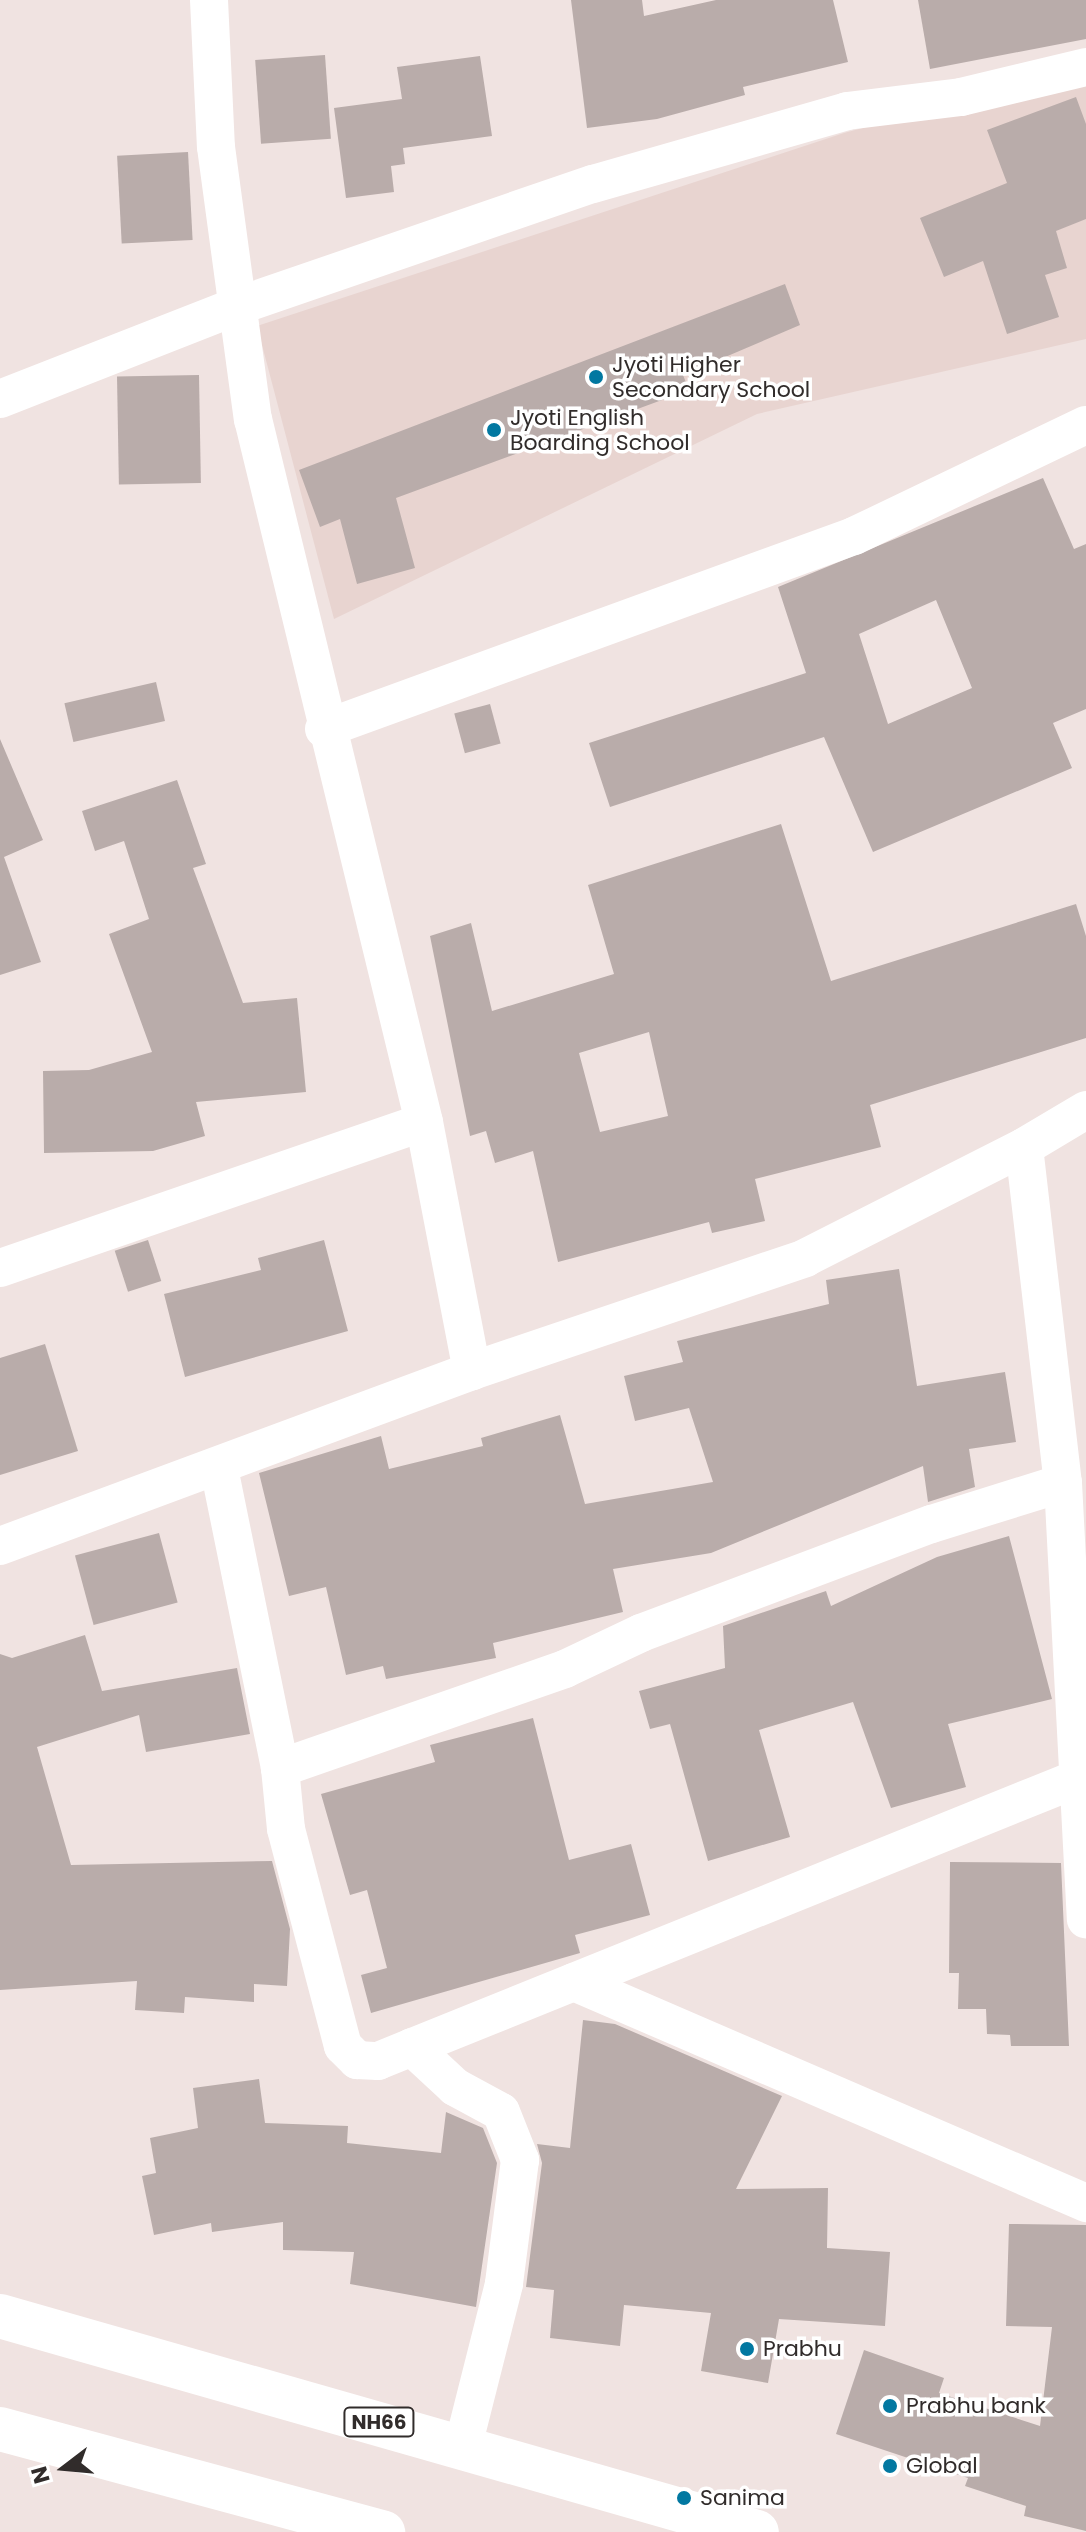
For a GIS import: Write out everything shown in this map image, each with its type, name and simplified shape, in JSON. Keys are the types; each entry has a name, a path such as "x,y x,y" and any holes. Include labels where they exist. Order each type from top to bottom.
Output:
{"highway":[{"name":"NH66","path":"0,2316 757,2532"},
{"path":"0,2429 383,2532"}],"street":[{"path":"209,0 232,308 324,729 424,1122 472,1371"},
{"path":"0,399 232,308 593,184 847,111 961,97 1086,67"},
{"path":"324,729 854,536 1086,425"},
{"path":"0,1546 219,1468 472,1371 805,1258 1024,1147 1086,1110"},
{"path":"0,1268 424,1122"},
{"path":"1024,1147 1073,1546 1079,1804 1086,1919"},
{"path":"219,1468 280,1768 286,1829 343,2046 357,2060 378,2061 574,1982 1079,1804"},
{"path":"280,1768 565,1669 641,1633 931,1524 1063,1483"},
{"path":"574,1982 1086,2203"},
{"path":"412,2047 455,2087 501,2112 520,2160 504,2284 463,2446"}],"shaded area":[{"name":"Jyoti Higher Secondary School","path":"1086,68 1086,339 757,414 334,619 257,326 844,133"}],"building":[{"path":"571,0 642,0 644,16 716,0 833,0 848,62 743,87 745,95 657,119 587,128"},
{"path":"918,0 1086,0 1086,39 930,69"},
{"path":"325,55 331,139 261,144 255,60"},
{"path":"480,56 492,136 403,148 405,164 391,166 394,192 346,198 334,108 402,99 397,67"},
{"path":"1076,97 1086,124 1086,219 1056,231 1067,268 1045,275 1059,317 1007,334 983,261 944,277 920,218 1007,183 987,130"},
{"path":"188,152 193,240 122,244 117,156"},
{"name":"Jyoti English Boarding School","path":"785,284 800,325 683,375 689,390 396,498 415,568 357,584 340,519 320,527 299,470"},
{"path":"199,375 201,483 119,484 117,376"},
{"path":"1043,478 1074,549 1086,544 1086,709 1053,723 1072,768 873,852 824,737 610,807 589,743 806,673 778,587","holes":["936,600 972,688 888,724 859,634"]},
{"path":"156,682 165,721 73,742 64,703"},
{"path":"490,704 501,744 465,753 454,714"},
{"path":"0,739 43,840 4,857 41,962 0,975"},
{"path":"177,780 206,864 193,868 243,1003 297,998 306,1092 196,1102 205,1136 153,1151 44,1153 43,1071 89,1070 152,1052 109,934 149,919 124,841 95,851 82,811"},
{"path":"781,824 831,981 1076,904 1086,936 1086,1038 870,1105 881,1147 755,1179 765,1221 712,1233 709,1222 558,1262 533,1151 495,1163 486,1131 470,1136 430,936 471,923 492,1011 614,974 588,885","holes":["649,1032 668,1116 600,1132 579,1053"]},
{"path":"148,1240 161,1281 128,1292 115,1251"},
{"path":"324,1240 348,1331 185,1377 164,1294 261,1270 258,1258"},
{"path":"899,1269 917,1386 1005,1372 1016,1442 969,1449 975,1487 928,1502 923,1466 711,1553 613,1569 623,1612 493,1643 496,1658 386,1679 383,1666 346,1675 326,1587 289,1596 259,1473 381,1436 389,1469 483,1446 481,1438 560,1415 585,1504 713,1482 689,1408 635,1421 624,1376 683,1362 677,1341 829,1304 826,1280"},
{"path":"45,1344 78,1451 0,1475 0,1358"},
{"path":"159,1533 178,1603 94,1625 75,1556"},
{"path":"1009,1536 1052,1699 948,1724 966,1787 891,1808 853,1702 759,1730 790,1837 708,1861 670,1724 650,1729 639,1691 725,1668 723,1626 826,1591 831,1606 937,1557"},
{"path":"85,1635 102,1691 237,1668 250,1734 146,1752 139,1715 37,1747 71,1865 272,1861 290,1929 287,1986 254,1984 254,2002 185,1997 184,2013 135,2010 137,1981 0,1990 0,1654 12,1658"},
{"path":"533,1718 569,1860 631,1844 650,1915 575,1935 580,1953 371,2013 361,1975 387,1968 367,1890 350,1895 321,1794 435,1762 430,1745"},
{"path":"950,1862 1061,1863 1069,2046 1011,2046 1010,2035 987,2034 986,2009 958,2009 959,1973 949,1973"},
{"path":"583,2020 615,2024 782,2096 736,2189 828,2188 827,2248 890,2252 885,2326 779,2319 768,2383 701,2371 711,2313 624,2305 620,2346 550,2338 554,2290 526,2287 542,2163 537,2144 570,2148"},
{"path":"259,2079 265,2123 348,2126 347,2143 441,2153 446,2112 483,2128 497,2163 476,2307 350,2284 354,2252 283,2250 283,2222 212,2232 211,2223 154,2235 142,2176 156,2173 150,2138 198,2128 193,2088"},
{"path":"1009,2224 1086,2225 1086,2531 1024,2516 1026,2506 965,2486 968,2478 836,2434 864,2350 944,2378 939,2393 1040,2426 1052,2327 1006,2326"}],"place":[{"name":"Jyoti Higher Secondary School","path":"596,377"},
{"name":"Jyoti English Boarding School","path":"494,430"},
{"name":"Prabhu","path":"747,2349"},
{"name":"Prabhu bank","path":"890,2406"},
{"name":"Global","path":"890,2466"},
{"name":"Sanima","path":"684,2498"}]}
